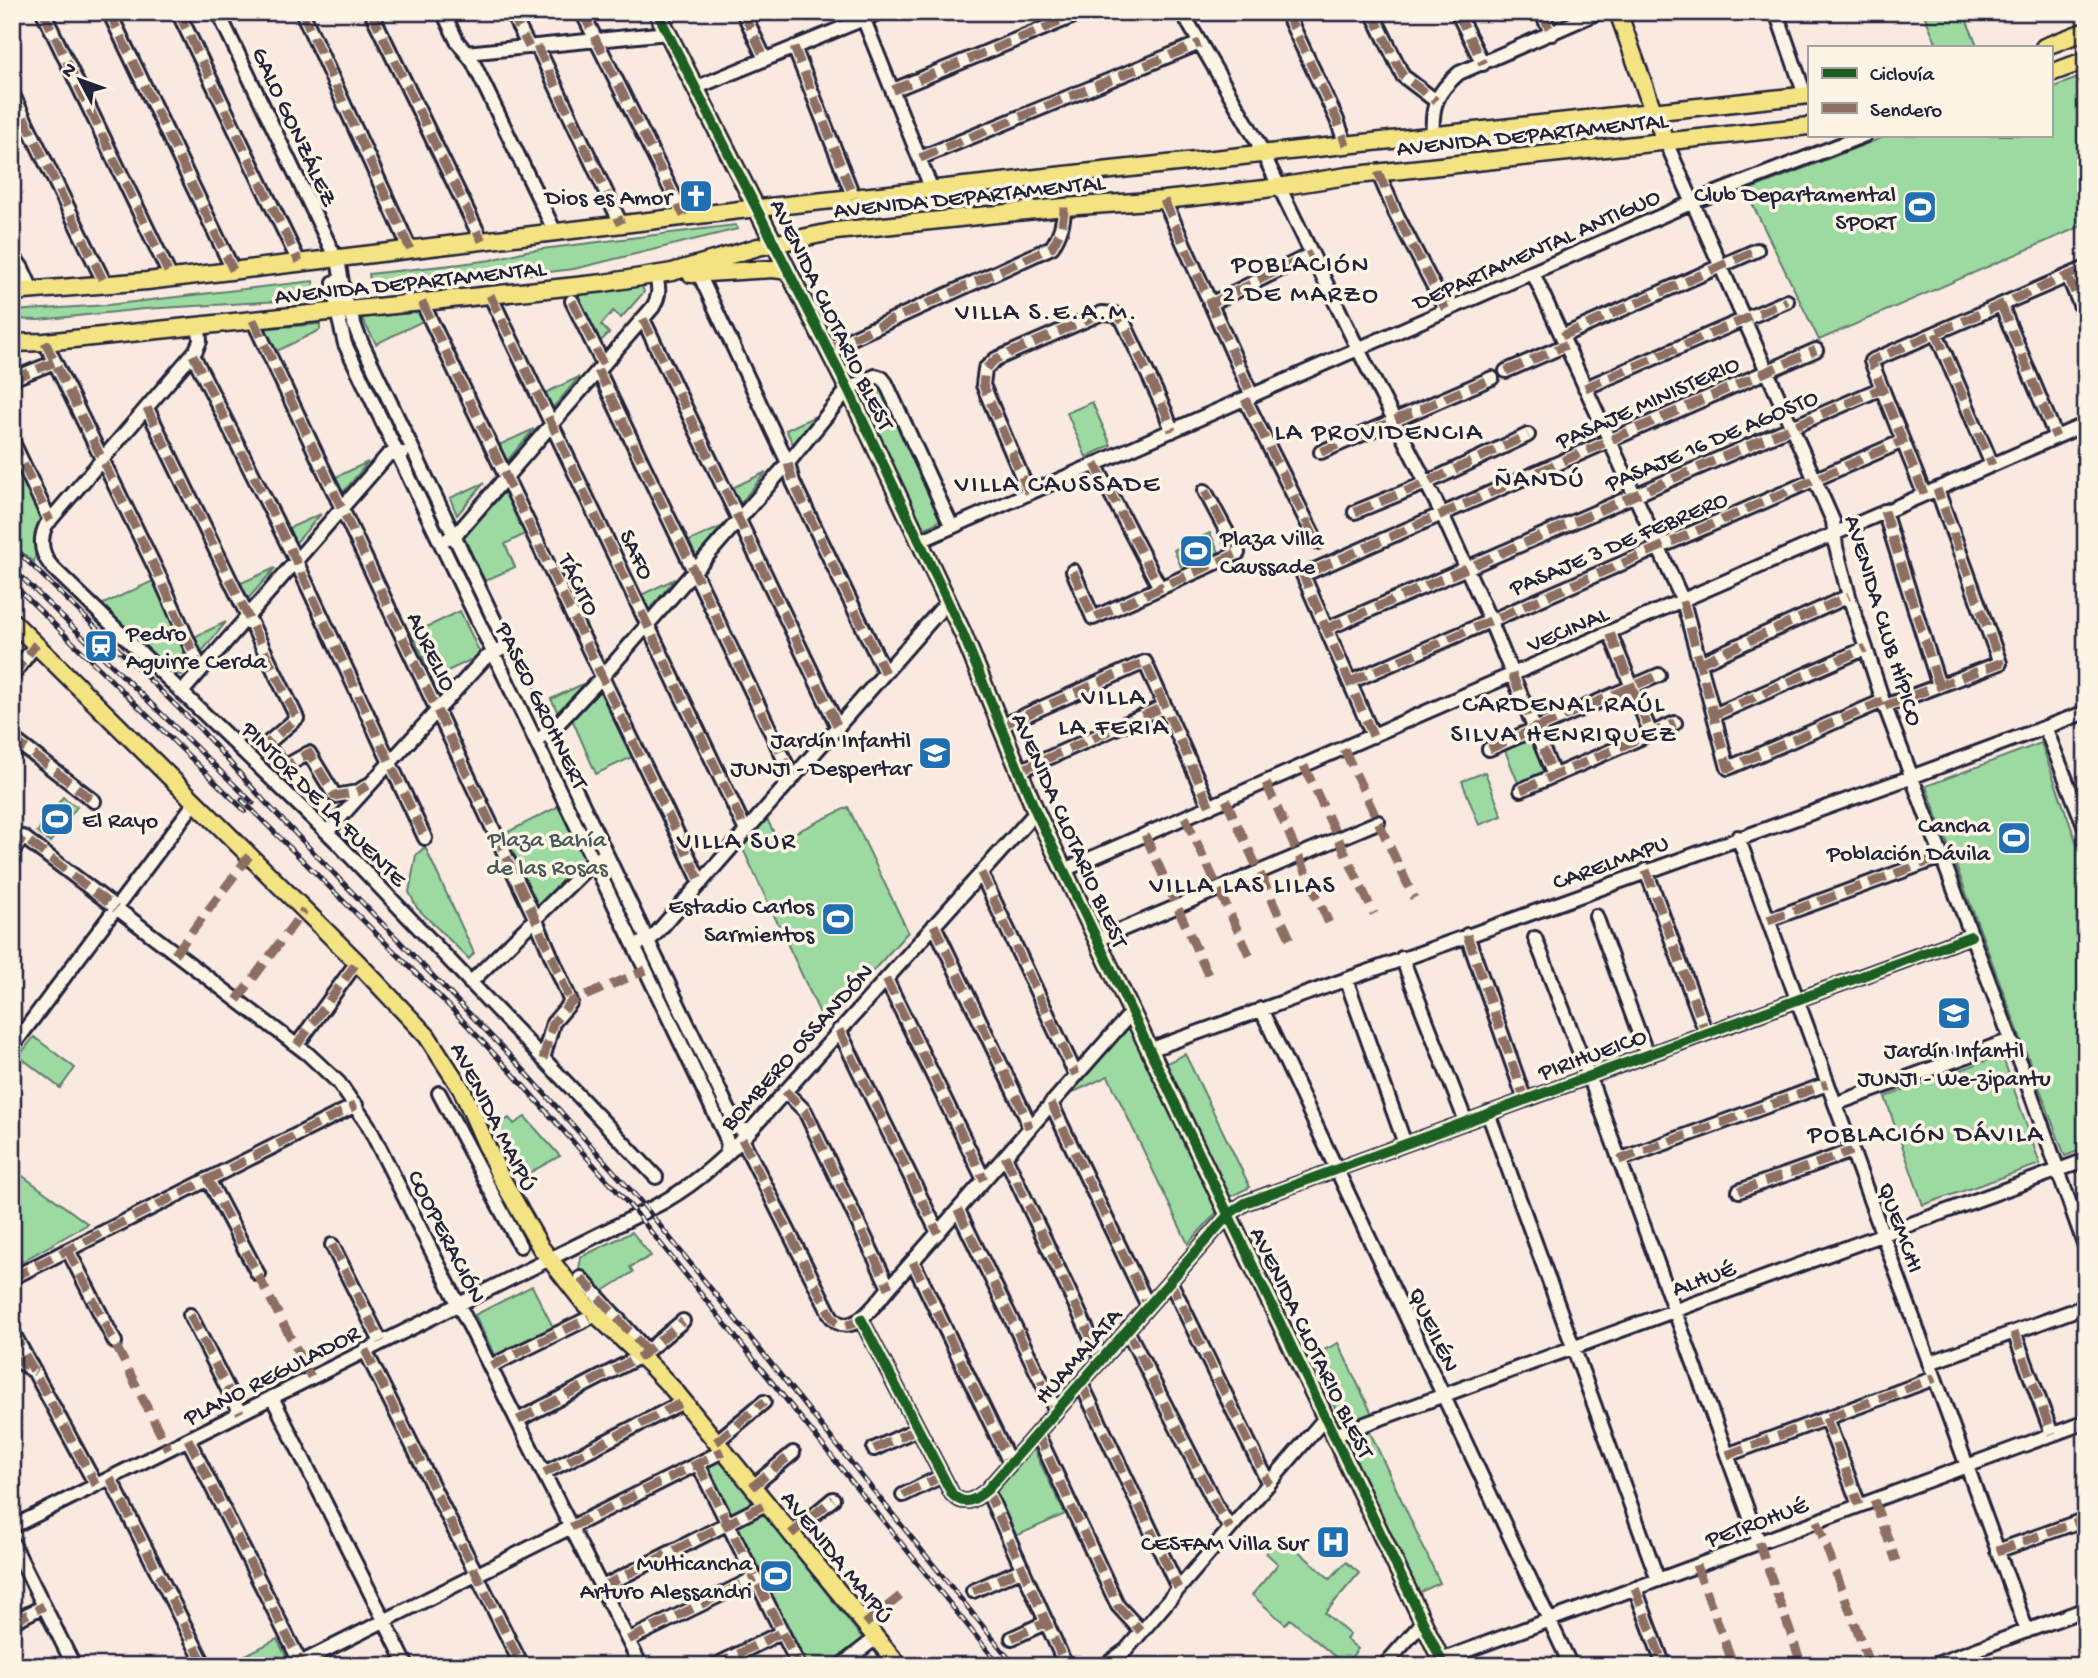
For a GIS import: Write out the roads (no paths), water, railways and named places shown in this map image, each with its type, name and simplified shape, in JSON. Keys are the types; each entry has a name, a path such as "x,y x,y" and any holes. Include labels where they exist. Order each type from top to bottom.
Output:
{"main road":[{"name":"AVENIDA CLOTARIO BLEST","path":"657,12 848,389 948,601 1036,812 1442,1663"},
{"name":"AVENIDA CLUB HÍPICO","path":"1618,12 1666,142"},
{"path":"2047,46 2086,31"},
{"path":"2052,73 2086,60"},
{"name":"AVENIDA DEPARTAMENTAL","path":"12,292 171,278 684,216 1807,95"},
{"name":"AVENIDA DEPARTAMENTAL","path":"12,343 45,342 343,311 664,274 774,243 836,231 1064,206 1164,200 1378,172 1808,126"},
{"path":"664,274 773,269 788,271"},
{"name":"AVENIDA MAIPÚ","path":"12,621 357,962 427,1036 450,1068 471,1107 489,1152 532,1236 585,1304 644,1353 899,1666"}],"street":[{"path":"43,12 171,278"},
{"path":"109,12 233,270"},
{"path":"178,12 299,262"},
{"name":"GALO GONZÁLEZ","path":"218,12 335,258 334,272 343,311"},
{"path":"302,12 410,249"},
{"path":"371,12 482,241"},
{"path":"443,12 473,62 555,232"},
{"path":"512,12 533,46 621,224"},
{"path":"582,12 684,216"},
{"path":"743,12 765,59"},
{"path":"695,88 862,16 881,12"},
{"path":"892,90 1084,12"},
{"path":"1182,12 1280,186 1358,349 1443,516 1490,620 1554,776"},
{"path":"1286,12 1346,145"},
{"path":"1372,12 1403,76 1436,101"},
{"path":"1458,12 1483,64"},
{"path":"1541,12 1552,34"},
{"path":"1433,136 1432,115 1436,101 1444,86 1459,73 1599,12"},
{"path":"1776,12 1807,95"},
{"path":"862,16 932,190"},
{"path":"466,53 668,33"},
{"path":"920,158 1200,43"},
{"path":"794,47 854,198"},
{"path":"12,93 106,284"},
{"name":"DEPARTAMENTAL ANTIGUO","path":"920,541 1030,493 1098,470 1172,431 1693,202 1862,136"},
{"name":"AVENIDA CLUB HÍPICO","path":"1666,142 1836,532 1836,547 1849,596 1884,704 2011,1040 2086,1249"},
{"path":"1378,172 1395,212 1446,310"},
{"path":"1164,200 1248,397 1317,542"},
{"path":"828,349 1052,247 1064,222 1064,206"},
{"path":"12,242 14,256 32,290"},
{"path":"1506,372 1564,341 1758,250"},
{"path":"1210,304 1312,254"},
{"path":"1532,273 1683,601 1728,768 1884,704 2000,663 1931,491 1903,441 1871,361 2086,268"},
{"path":"442,542 455,536 643,319 659,298 664,274"},
{"path":"699,274 788,463 793,482 885,673"},
{"path":"2068,276 2086,319"},
{"name":"SAFO","path":"491,295 747,831"},
{"path":"572,301 693,571 793,778"},
{"path":"1585,388 1787,301"},
{"name":"TÁCITO","path":"422,302 701,883"},
{"path":"2001,304 2056,437"},
{"name":"PASEO GROHNERT","path":"343,311 345,344 727,1141 726,1155"},
{"name":"PASEO GROHNERT","path":"343,311 359,337 417,455 647,940 737,1127 746,1135 831,1316 840,1325 857,1322"},
{"path":"1030,493 983,385 985,369 996,359 1101,313 1115,314 1123,321 1172,431"},
{"path":"643,319 838,727"},
{"name":"AURELIO","path":"253,320 535,918 571,1002 553,1023 544,1059"},
{"path":"12,440 50,521 193,355 200,341 199,326"},
{"path":"1936,333 1992,465"},
{"path":"45,342 161,580 201,670"},
{"name":"PASAJE MINISTERIO","path":"1326,629 1303,575 1443,516 1816,350"},
{"path":"193,355 296,561 425,838"},
{"path":"12,379 55,362"},
{"name":"AVENIDA CLOTARIO BLEST","path":"848,389 875,376 886,383 952,527"},
{"path":"1321,452 1492,377"},
{"name":"PASAJE 16 DE AGOSTO","path":"1326,629 1882,388"},
{"path":"536,739 549,733 602,677 788,463 848,389"},
{"path":"147,408 297,718 269,742 268,747 284,767 309,753 335,796 357,792 368,785"},
{"name":"VECINAL","path":"1064,870 2086,424"},
{"path":"1355,512 1528,435"},
{"name":"PASAJE 3 DE FEBRERO","path":"1350,682 1903,441"},
{"path":"183,691 387,456 396,452 417,455"},
{"path":"1098,470 1160,588"},
{"path":"1073,571 1093,618 1238,553 1205,491"},
{"path":"1884,511 1939,686"},
{"name":"PINTOR DE LA FUENTE","path":"50,521 44,530 42,541 48,562 327,832 656,1177"},
{"path":"1700,663 1849,596"},
{"path":"634,946 653,937 948,601"},
{"path":"1326,629 1374,736"},
{"path":"1610,633 1651,734"},
{"path":"12,676 36,644"},
{"path":"327,832 484,659 508,647"},
{"path":"1714,715 1866,648"},
{"path":"1001,726 1144,663 1210,807"},
{"path":"1489,749 1659,675"},
{"path":"1019,771 1164,706"},
{"name":"CARELMAPU","path":"1149,1050 2086,712"},
{"path":"1521,790 1675,723"},
{"path":"2045,727 2086,830"},
{"path":"12,738 94,801"},
{"path":"12,1047 196,802"},
{"name":"BOMBERO OSSANDÓN","path":"549,1258 674,1196 726,1155 1036,812"},
{"path":"1097,940 1378,822"},
{"name":"QUEMCHI","path":"1738,837 2026,1631"},
{"name":"COOPERACIÓN","path":"12,852 23,838 297,1045 329,1072 356,1105 459,1303 641,1666"},
{"path":"470,983 594,861 607,854"},
{"path":"1768,920 1941,857"},
{"path":"1646,870 1706,1033"},
{"path":"981,873 1076,1075"},
{"path":"1596,916 1647,1055"},
{"path":"934,925 1029,1128"},
{"path":"1467,935 1525,1100"},
{"name":"PIRIHUEICO","path":"1229,1214 1245,1203 1971,936"},
{"path":"1535,938 1589,1076 1759,1542"},
{"path":"1402,958 1466,1122"},
{"path":"297,1045 357,962"},
{"path":"886,979 984,1181"},
{"path":"1346,979 1405,1144"},
{"name":"QUEILÉN","path":"1261,1009 1571,1666"},
{"path":"1066,1666 987,1490 966,1502 956,1498 950,1491 857,1322 1132,1012"},
{"path":"675,1031 688,1024"},
{"path":"839,1030 938,1233"},
{"path":"1835,1104 2011,1040"},
{"path":"1619,1160 1827,1084"},
{"path":"786,1090 805,1111 889,1288"},
{"name":"AVENIDA MAIPÚ","path":"439,1093 520,1245"},
{"path":"1051,1103 1148,1306"},
{"path":"12,1278 356,1105"},
{"path":"452,1116 471,1107"},
{"path":"1488,1113 1658,1580"},
{"path":"1739,1191 1852,1151"},
{"path":"1005,1156 1101,1359"},
{"name":"ALHUÉ","path":"1335,1435 2086,1160"},
{"path":"208,1179 258,1274"},
{"path":"958,1210 1056,1411"},
{"name":"HUAMALATA","path":"987,1490 1229,1214"},
{"path":"332,1245 382,1342"},
{"path":"68,1250 116,1342"},
{"name":"PLANO REGULADOR","path":"12,1527 549,1258"},
{"path":"913,1262 1010,1463"},
{"name":"AVENIDA MAIPÚ","path":"581,1278 644,1353"},
{"path":"1170,1281 1269,1484"},
{"path":"1929,1363 2086,1306"},
{"path":"190,1315 240,1413"},
{"path":"491,1366 589,1318"},
{"path":"517,1420 644,1353 683,1321"},
{"path":"1127,1330 1230,1528"},
{"path":"12,1331 96,1485"},
{"path":"2017,1331 2055,1433"},
{"path":"365,1350 522,1666"},
{"path":"12,1357 36,1372"},
{"path":"1727,1455 1935,1378"},
{"path":"1081,1383 1178,1588"},
{"path":"272,1397 407,1666"},
{"path":"544,1473 683,1402"},
{"path":"188,1439 299,1665 698,1464 764,1402"},
{"path":"1104,1666 1126,1650 1326,1417"},
{"path":"1826,1418 1859,1505"},
{"name":"PETROHUÉ","path":"1442,1663 1549,1620 2086,1422"},
{"path":"874,1449 917,1429"},
{"path":"1037,1433 1118,1606 1141,1631"},
{"path":"752,1487 793,1453"},
{"path":"698,1464 799,1666"},
{"path":"902,1495 942,1476"},
{"path":"110,1478 205,1666"},
{"path":"791,1534 833,1499"},
{"path":"602,1587 766,1504"},
{"path":"1997,1551 2086,1519"},
{"path":"12,1542 74,1666"},
{"path":"973,1591 1023,1569"},
{"path":"628,1640 755,1578"},
{"path":"1635,1588 1664,1666"},
{"path":"12,1622 44,1606"},
{"path":"1931,1666 2086,1609"},
{"path":"1012,1638 1047,1622"},
{"path":"1384,1666 1423,1622"},
{"path":"715,1666 782,1632"},
{"path":"841,1666 876,1638"}],"railway":[{"path":"12,546 201,730 265,802 521,1067 641,1202 1015,1666"},
{"path":"12,568 253,803"},
{"path":"12,583 245,811"},
{"path":"242,800 451,1008 632,1208 1000,1666"}],"place":[{"name":"Dios es Amor","path":"696,196"},
{"name":"Club Departamental SPORT","path":"1920,207"},
{"name":"Plaza Villa Caussade","path":"1196,551"},
{"name":"Pedro Aguirre Cerda","path":"101,646"},
{"name":"Jardín Infantil JUNJI - Despertar","path":"935,753"},
{"name":"El Rayo","path":"57,819"},
{"name":"Cancha Población Dávila","path":"2014,838"},
{"name":"Estadio Carlos Sarmientos","path":"838,919"},
{"name":"Jardín Infantil JUNJI - We-zipantu","path":"1954,1013"},
{"name":"CESFAM Villa Sur","path":"1333,1542"},
{"name":"Multicancha Arturo Alessandri","path":"776,1576"}],"district":[{"name":"POBLACIÓN 2 DE MARZO","path":"1301,277"},
{"name":"VILLA S.E.A.M.","path":"1047,310"},
{"name":"LA PROVIDENCIA","path":"1379,430"},
{"name":"ÑANDÚ","path":"1540,477"},
{"name":"VILLA CAUSSADE","path":"1058,482"},
{"name":"VILLA LA FERIA","path":"1114,710"},
{"name":"CARDENAL RAÚL SILVA HENRIQUEZ","path":"1564,717"},
{"name":"VILLA SUR","path":"737,839"},
{"name":"VILLA LAS LILAS","path":"1243,883"},
{"name":"POBLACIÓN DÁVILA","path":"1926,1132"}],"park label":[{"name":"Plaza Bahía de las Rosas","path":"547,852"}]}
